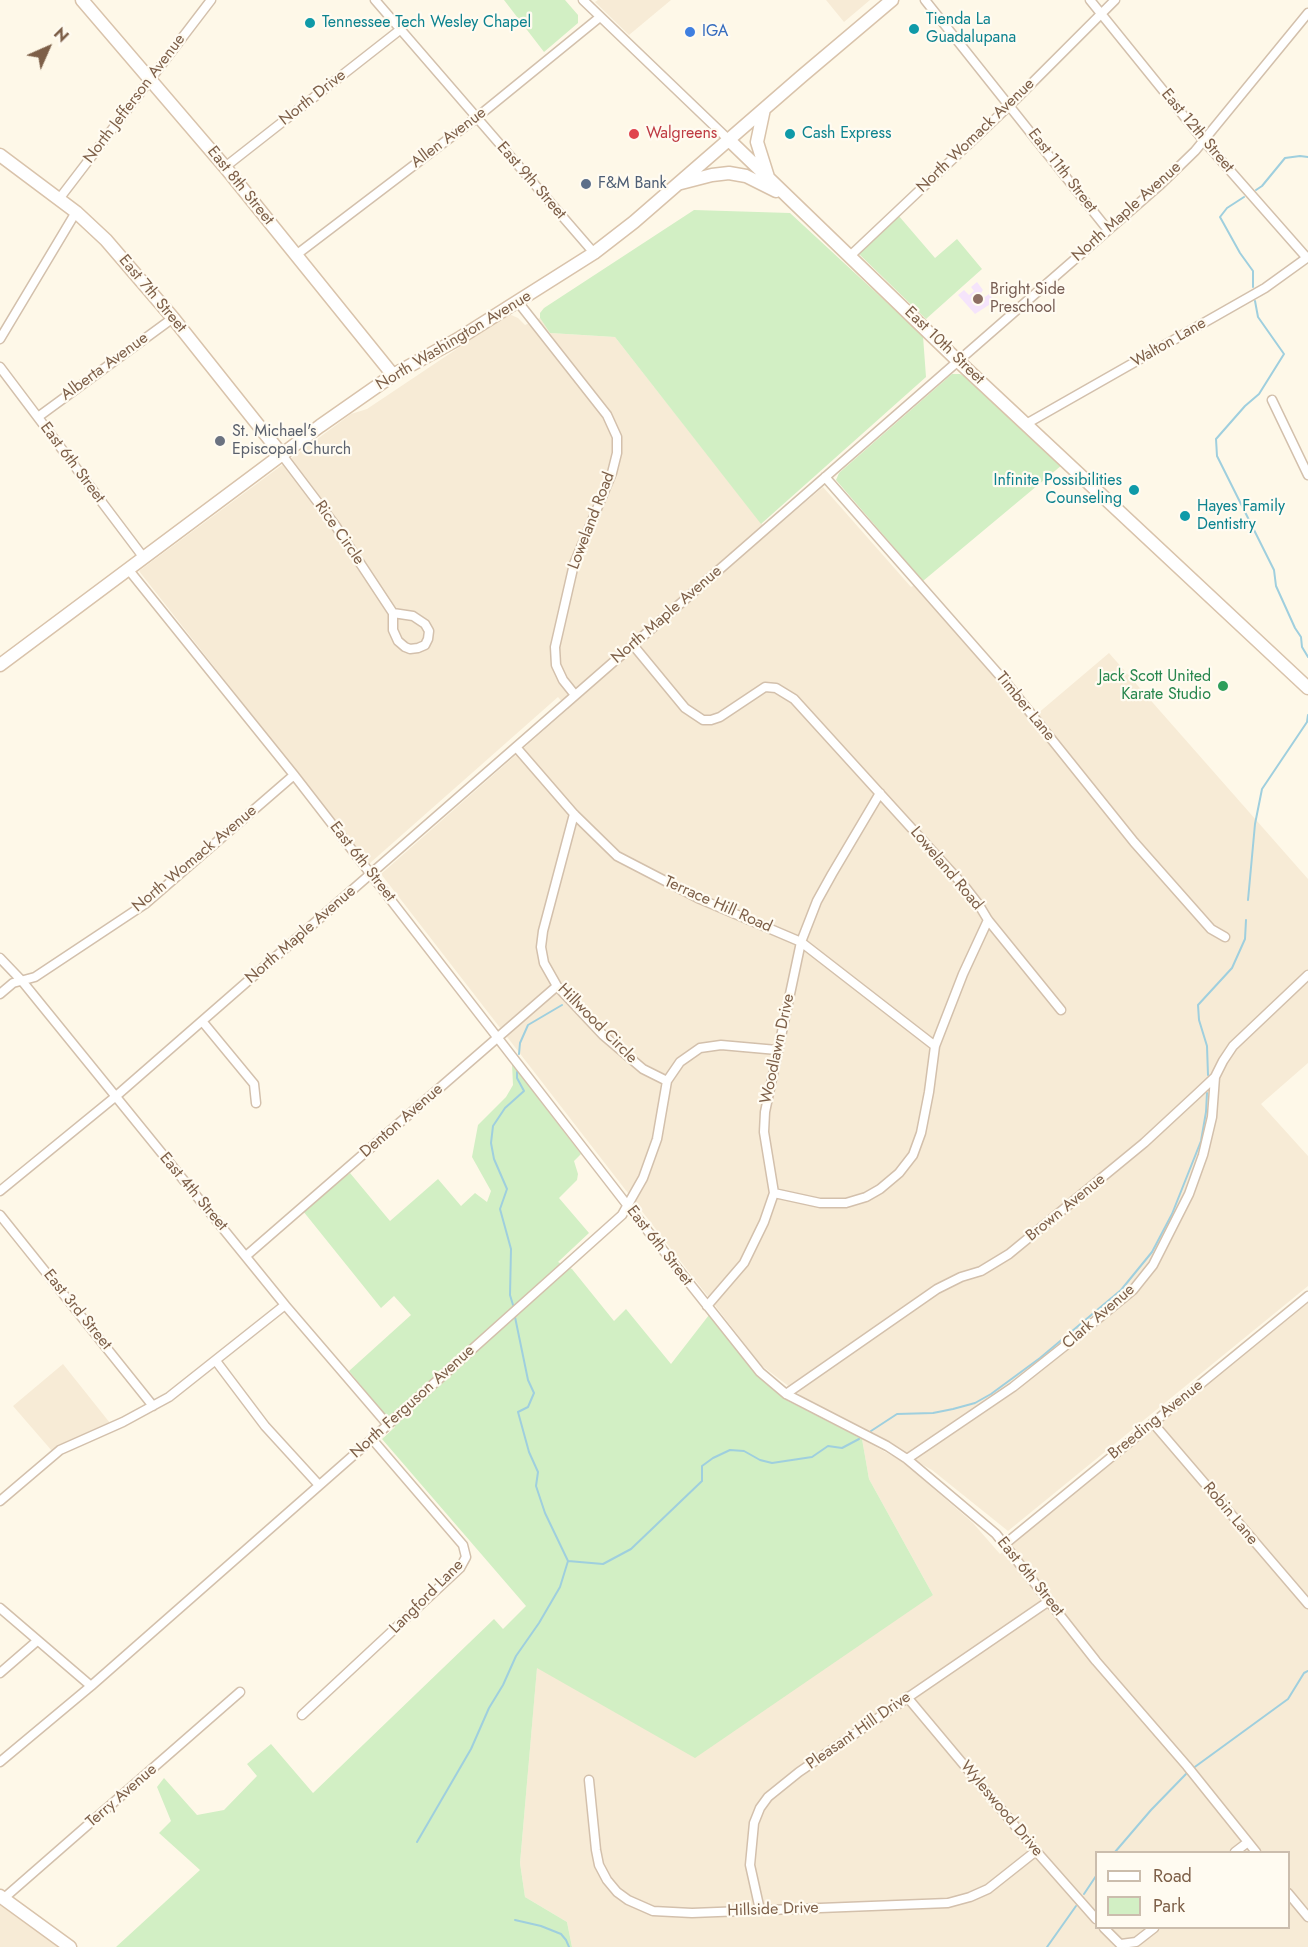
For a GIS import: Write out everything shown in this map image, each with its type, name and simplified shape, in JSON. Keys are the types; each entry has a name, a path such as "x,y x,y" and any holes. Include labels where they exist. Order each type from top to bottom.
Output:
{"main road":[{"name":"East 8th Street","path":"82,0 225,167 393,375"},
{"name":"North Washington Avenue","path":"0,665 282,454 393,375 458,339 594,253 634,222 892,0"},
{"path":"764,109 757,142 768,179"},
{"name":"East 10th Street","path":"729,141 957,360 1308,688"},
{"name":"East 7th Street","path":"0,154 59,199 106,240 173,318 282,454"},
{"path":"677,185 712,175 729,173 746,176 789,198"},
{"path":"2,1898 70,1947"}],"street":[{"name":"North Jefferson Avenue","path":"59,199 211,0"},
{"name":"East 9th Street","path":"375,0 594,253"},
{"name":"East 10th Street","path":"583,0 729,141"},
{"name":"East 11th Street","path":"925,0 1108,230"},
{"name":"East 12th Street","path":"1090,0 1204,141 1307,258"},
{"name":"North Womack Avenue","path":"850,256 1010,105 1115,0"},
{"name":"North Maple Avenue","path":"0,1191 115,1097 1161,184 1204,141 1308,13"},
{"name":"Allen Avenue","path":"296,255 476,118 600,17"},
{"name":"North Drive","path":"225,167 401,29"},
{"path":"0,339 76,213"},
{"name":"Walton Lane","path":"1026,424 1265,288 1307,258"},
{"name":"Loweland Road","path":"518,302 607,415 617,437 617,453 612,473 574,564 555,647 556,665 563,680 575,694"},
{"name":"Alberta Avenue","path":"38,417 173,318"},
{"name":"East 6th Street","path":"0,368 144,558"},
{"path":"1272,400 1308,475"},
{"name":"Rice Circle","path":"282,454 335,525 393,613 393,630 398,641 410,649 425,645 429,631 425,624 413,616 393,613"},
{"name":"Timber Lane","path":"825,477 1008,685 1157,868 1210,929 1225,937"},
{"name":"East 6th Street","path":"128,569 294,775 628,1206 760,1372 786,1394 887,1446 907,1459 996,1534 1096,1660 1187,1766 1255,1851"},
{"name":"Loweland Road","path":"633,645 685,708 703,720 720,717 765,687 776,688 794,699 965,887 988,920 963,974 935,1046 929,1092 917,1144 913,1155 899,1173 866,1197 846,1203 820,1203 774,1193"},
{"name":"Terrace Hill Road","path":"516,747 574,814 617,856 700,899 801,942 935,1046"},
{"name":"North Womack Avenue","path":"0,994 14,983 35,977 145,904 294,775"},
{"name":"Woodlawn Drive","path":"707,1306 744,1263 764,1222 774,1193 764,1132 765,1112 801,942 822,892 880,793"},
{"name":"Hillwood Circle","path":"574,814 543,931 541,947 544,963 557,986 603,1035 643,1069 666,1082"},
{"path":"988,920 1061,1010"},
{"name":"East 4th Street","path":"0,958 22,981 285,1305 388,1425"},
{"name":"Brown Avenue","path":"786,1394 938,1289 961,1277 981,1271 1009,1254 1144,1143 1215,1077 1233,1046 1308,975"},
{"name":"Denton Avenue","path":"246,1256 557,986"},
{"path":"201,1021 254,1084 256,1103"},
{"name":"North Ferguson Avenue","path":"0,1762 91,1686 318,1484 388,1425 622,1215 643,1178 657,1139 666,1082 680,1062 700,1048 721,1045 777,1050"},
{"name":"Clark Avenue","path":"907,1459 1013,1387 1114,1306 1153,1265 1189,1194 1203,1155 1212,1117 1215,1077"},
{"name":"East 3rd Street","path":"0,1215 153,1406"},
{"name":"Breeding Avenue","path":"1005,1544 1152,1423 1306,1301"},
{"path":"0,1501 60,1450 169,1397 285,1305"},
{"path":"216,1361 265,1426 318,1484"},
{"name":"Robin Lane","path":"1152,1423 1308,1604"},
{"name":"Langford Lane","path":"302,1715 460,1568 466,1557 463,1545 372,1439"},
{"name":"Pleasant Hill Drive","path":"760,1910 750,1865 754,1823 760,1808 776,1789 1049,1601"},
{"path":"0,1608 91,1686"},
{"path":"0,1673 37,1641"},
{"name":"Terry Avenue","path":"2,1898 240,1692"},
{"name":"Wyleswood Drive","path":"907,1697 1036,1851 1095,1917"},
{"name":"Hillside Drive","path":"589,1780 599,1864 607,1880 628,1900 653,1911 692,1913 783,1911 948,1903 988,1889 1036,1851"},
{"path":"1236,1851 1248,1842"},
{"path":"1290,1895 1308,1917"},
{"path":"1105,1929 1122,1945 1136,1942 1153,1929"}],"shaded area":[{"path":"598,0 671,0 629,35 595,2"},
{"path":"826,0 870,0 844,22"},
{"name":"Bright Side Preschool","path":"977,282 983,290 981,293 985,297 989,294 995,301 975,314 958,295 964,290 969,295 974,291 971,287"},
{"path":"509,314 518,318 525,325 540,318 550,333 615,337 769,533 823,487 911,587 923,581 1030,720 1109,653 1308,879 1308,1063 1261,1104 1308,1156 1308,1286 1008,1531 932,1470 808,1401 761,1365 381,874 568,709 558,697 369,864 139,571 351,414 367,409"},
{"path":"1308,1302 1308,1947 572,1947 567,1922 525,1897 520,1863 537,1667 933,1595 869,1479 862,1439 903,1462 973,1523 1000,1554"},
{"path":"63,1364 110,1423 52,1451 13,1406"},
{"path":"0,1903 36,1930 58,1947 0,1947"}],"green space":[{"path":"504,0 565,0 578,15 578,23 544,52"},
{"path":"694,210 790,213 923,336 926,377 761,524 615,337 550,333 540,318 540,313 544,308"},
{"path":"898,215 935,258 957,239 982,269 926,319 858,253"},
{"path":"952,374 960,374 968,378 1062,465 923,581 836,480 839,473"},
{"path":"512,1064 581,1154 574,1161 578,1174 577,1180 559,1198 589,1233 558,1262 572,1269 614,1321 626,1309 671,1364 709,1315 764,1382 788,1401 862,1439 869,1479 933,1595 695,1758 537,1668 520,1863 525,1897 567,1922 572,1947 116,1947 200,1870 159,1833 171,1821 157,1787 164,1778 197,1815 224,1810 257,1776 247,1764 271,1744 313,1793 494,1619 503,1629 526,1606 382,1439 395,1427 349,1371 411,1315 394,1296 381,1308 303,1211 350,1173 390,1221 438,1179 461,1206 475,1193 487,1202 491,1191 472,1157 478,1125 506,1097 513,1085"}],"waterway":[{"path":"1256,190 1285,158 1308,157"},
{"path":"1244,197 1227,208 1220,217 1253,271 1253,287"},
{"path":"1255,301 1258,317 1284,354 1259,394 1245,406 1216,439 1217,456 1274,570 1276,586 1301,637 1302,647 1308,657"},
{"path":"1248,900 1255,824 1262,789 1307,722 1308,715"},
{"path":"1208,1075 1207,1046 1199,1020 1198,1005 1232,968 1245,939 1246,920"},
{"path":"519,1054 520,1043 528,1025 562,1005"},
{"path":"513,1305 510,1295 511,1249 500,1209 507,1189 494,1159 491,1143 493,1126 505,1108 524,1091 517,1078 517,1072"},
{"path":"871,1431 897,1414 933,1413 953,1409 975,1403 991,1394 1040,1358 1121,1290 1152,1252 1172,1214 1201,1141 1207,1093"},
{"path":"515,1317 528,1380 534,1393 528,1407 518,1412 529,1452 538,1472 536,1486 545,1513 568,1561"},
{"path":"417,1842 471,1749 516,1656 560,1587 568,1561 603,1564 631,1549 702,1481 702,1466 730,1450 744,1451 760,1460 772,1463 812,1457 828,1446 842,1448 859,1439"},
{"path":"1192,1769 1288,1699 1304,1673 1308,1671"},
{"path":"1116,1851 1186,1774"},
{"path":"1084,1894 1095,1878"},
{"path":"1047,1947 1076,1906"},
{"path":"515,1920 541,1926 561,1934 569,1947"}],"place":[{"name":"Tennessee Tech Wesley Chapel","path":"310,23"},
{"name":"Tienda La Guadalupana","path":"914,29"},
{"name":"IGA","path":"690,32"},
{"name":"Walgreens","path":"634,134"},
{"name":"Cash Express","path":"790,134"},
{"name":"F&M Bank","path":"586,184"},
{"name":"Bright Side Preschool","path":"978,299"},
{"name":"St. Michael's Episcopal Church","path":"220,441"},
{"name":"Infinite Possibilities Counseling","path":"1134,490"},
{"name":"Hayes Family Dentistry","path":"1185,516"},
{"name":"Jack Scott United Karate Studio","path":"1223,686"}]}
